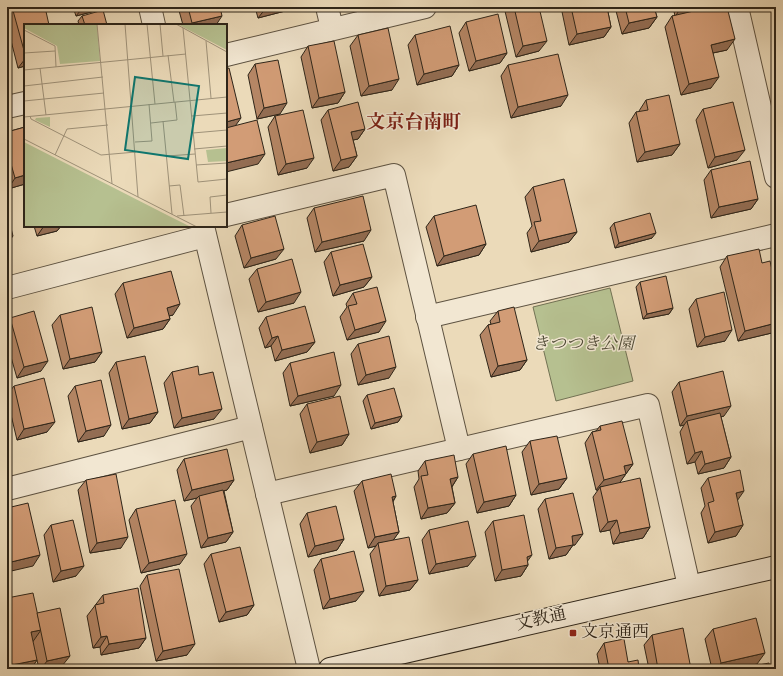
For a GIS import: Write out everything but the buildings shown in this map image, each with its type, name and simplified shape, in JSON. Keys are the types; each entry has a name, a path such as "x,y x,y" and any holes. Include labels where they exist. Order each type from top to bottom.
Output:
{"street":[{"path":"150,7 154,24"},
{"path":"327,7 332,28"},
{"path":"227,55 332,28 425,7"},
{"path":"737,7 776,177"},
{"path":"7,107 24,103"},
{"path":"227,215 394,175 459,449"},
{"path":"7,288 204,231 309,669"},
{"path":"427,317 776,235"},
{"path":"267,494 648,405 689,586"},
{"path":"7,489 251,427"},
{"name":"文教通","path":"330,669 776,567"}],"green space":[{"name":"きつつき公園","path":"610,288 633,381 556,401 533,307"}],"place":[{"name":"文京通西","path":"573,633"}],"district":[{"name":"文京台南町","path":"414,123"}]}
